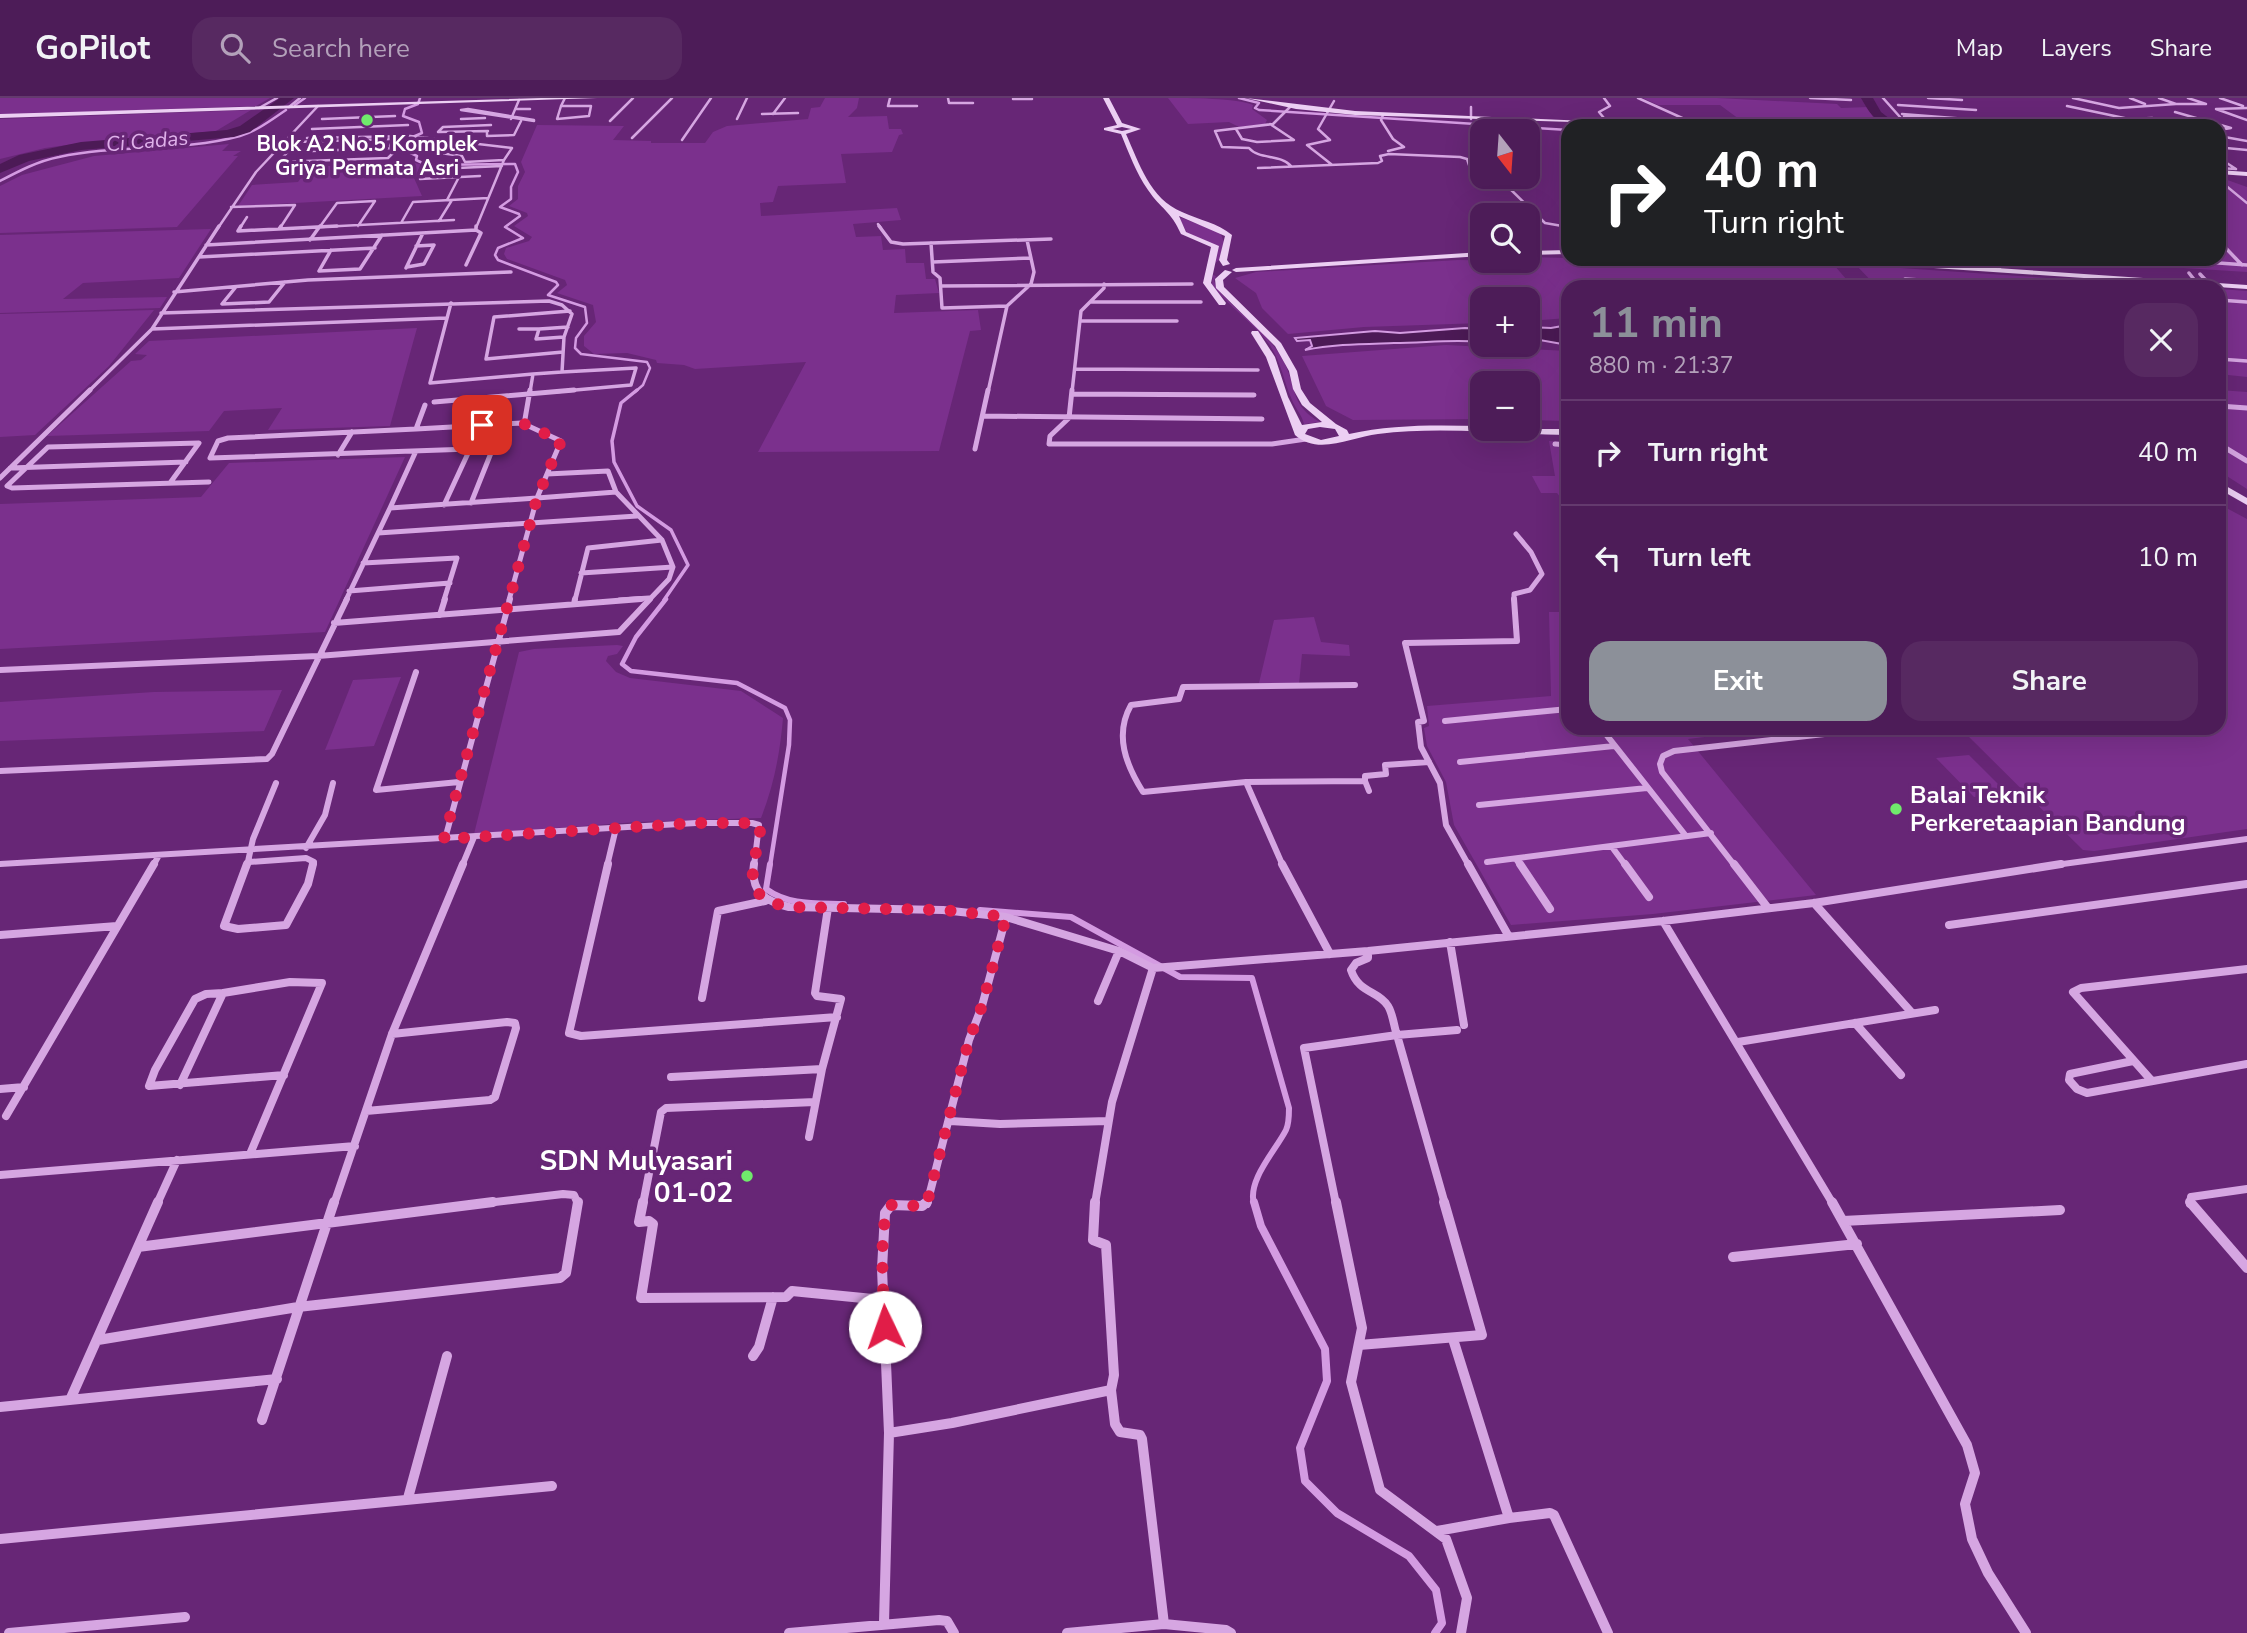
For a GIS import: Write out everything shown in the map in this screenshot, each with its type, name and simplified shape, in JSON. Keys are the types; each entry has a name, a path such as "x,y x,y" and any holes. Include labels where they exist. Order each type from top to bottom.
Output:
{"street":[{"path":"260,108 276,98"},
{"path":"286,107 300,98"},
{"path":"561,106 591,106 589,116 557,119 561,106 565,98"},
{"path":"0,116 594,98"},
{"path":"610,121 633,98"},
{"path":"632,138 672,98"},
{"path":"682,139 711,98"},
{"path":"737,119 747,98"},
{"path":"773,114 785,98"},
{"path":"890,98 888,106 917,106"},
{"path":"948,98 949,103 974,103"},
{"path":"1106,98 1120,125"},
{"path":"1249,98 1262,99 1286,110 1381,118 1471,119 1471,107"},
{"path":"1604,98 1610,106 1599,112 1605,119"},
{"path":"1638,98 1685,119"},
{"path":"1810,98 1850,99 1854,107"},
{"path":"1882,98 1900,119"},
{"path":"1895,98 1907,119"},
{"path":"1928,98 1962,100"},
{"path":"2073,98 2119,108 2236,104"},
{"path":"2090,102 2103,98"},
{"path":"2130,98 2149,105"},
{"path":"2159,98 2176,104"},
{"path":"2188,98 2206,104"},
{"path":"2220,98 2247,108"},
{"path":"1013,99 1032,99"},
{"path":"511,117 519,100"},
{"path":"2227,100 2247,100"},
{"path":"1332,164 1307,145 1330,140 1318,129 1334,101"},
{"path":"2062,107 2075,103"},
{"path":"1898,105 1976,110"},
{"path":"0,478 152,329 256,172 318,106"},
{"path":"333,106 307,138 410,136 512,148 503,163 476,230"},
{"path":"2067,106 2129,119 2164,117"},
{"path":"779,108 790,109 789,113"},
{"path":"2247,108 2216,109 2247,120"},
{"path":"461,119 495,119 511,117 534,121 468,109 461,110 501,118"},
{"path":"516,109 530,109"},
{"path":"1286,110 1270,124 1216,130 1222,147 1249,148 1253,153 1287,161 1291,166"},
{"path":"762,114 797,113"},
{"path":"2175,114 2201,119"},
{"path":"1679,116 1692,115"},
{"path":"1896,115 1965,119"},
{"path":"322,119 396,117"},
{"path":"1381,118 1393,139 1404,147 1389,150 1389,154"},
{"path":"495,119 486,136 514,135 522,121"},
{"path":"1540,121 1561,122"},
{"path":"488,131 438,133 444,125 491,124"},
{"path":"1236,129 1242,139 1252,142 1294,140 1270,124"},
{"path":"312,129 408,125"},
{"path":"1120,125 1138,129 1124,133 1106,129 1120,125"},
{"path":"1124,133 1152,190 1172,213 1183,233 1215,246 1207,283 1214,295 1256,335 1271,354 1284,400 1303,436"},
{"path":"2226,138 2246,142"},
{"path":"393,139 390,146 393,148 391,157 384,158 279,162 294,143 300,142 393,139"},
{"path":"275,153 393,148"},
{"path":"2226,148 2247,150"},
{"path":"426,151 462,156 465,162 503,163"},
{"path":"1258,168 1377,163 1382,161 1380,156 1389,154 1460,157 1467,159 1470,166"},
{"path":"2226,162 2241,172"},
{"path":"435,169 503,163"},
{"path":"420,179 480,176"},
{"path":"439,221 459,177"},
{"path":"2226,186 2247,203"},
{"path":"1510,189 1545,223 1561,226"},
{"path":"401,223 412,202 488,198"},
{"path":"310,240 337,203 375,201 358,226"},
{"path":"231,207 295,205 279,229"},
{"path":"1172,213 1229,235 1223,260 1231,268"},
{"path":"247,217 238,231 454,220"},
{"path":"878,225 891,242 903,244 1051,239"},
{"path":"206,245 476,230 481,233 466,265"},
{"path":"416,246 434,245 424,264 406,267 422,233"},
{"path":"331,250 318,271 360,269 382,235"},
{"path":"975,449 1007,306 1031,284 1034,272 1027,240"},
{"path":"931,243 933,272 940,278 942,286 942,308 1007,306"},
{"path":"199,257 375,248"},
{"path":"2226,248 2245,265"},
{"path":"1540,253 1561,252"},
{"path":"1209,267 1215,272 1231,268 1470,255"},
{"path":"933,262 1031,258"},
{"path":"2226,264 2245,265"},
{"path":"1941,266 2133,280"},
{"path":"1998,266 2000,270"},
{"path":"2183,266 2195,280"},
{"path":"2193,266 2206,280"},
{"path":"1231,268 1222,275 1219,282 1224,294 1278,345 1293,370 1297,389 1306,405 1345,435 1341,439"},
{"path":"174,292 285,282 512,272"},
{"path":"235,288 222,304 269,302 285,282"},
{"path":"1104,284 1104,288 1081,311 1069,418 1050,436 1049,444 1272,444 1303,436 1324,443 1384,432 1445,429 1561,432"},
{"path":"942,286 1192,284"},
{"path":"2226,286 2247,287"},
{"path":"161,313 539,299 562,304 570,311 572,319 564,337 562,372"},
{"path":"2226,301 2247,302"},
{"path":"1090,302 1201,302"},
{"path":"434,402 631,385 636,368 430,383 451,303"},
{"path":"326,322 339,307"},
{"path":"563,352 486,359 494,317 570,311"},
{"path":"152,329 446,318"},
{"path":"1080,321 1177,321"},
{"path":"519,329 568,327"},
{"path":"539,328 536,339 564,337"},
{"path":"2226,360 2247,361"},
{"path":"1076,369 1258,370"},
{"path":"525,419 533,374"},
{"path":"1072,394 1254,395"},
{"path":"416,429 425,405"},
{"path":"2226,406 2247,408"},
{"path":"983,416 1262,419"},
{"path":"444,839 537,498 561,441 522,423 222,439 218,441 209,458 486,448 491,453 471,503"},
{"path":"444,505 482,425"},
{"path":"1303,436 1308,426 1335,426 1384,432"},
{"path":"338,455 352,432"},
{"path":"170,483 199,443 52,447 45,449 8,487 170,483 209,482"},
{"path":"1555,444 1561,444"},
{"path":"2226,448 2247,459"},
{"path":"0,771 267,759 272,754 416,451"},
{"path":"10,468 186,463"},
{"path":"0,670 318,656 619,632 669,579 673,567 662,540 616,492 608,471 547,474"},
{"path":"2226,489 2247,502"},
{"path":"390,508 616,492"},
{"path":"378,533 637,516"},
{"path":"1508,934 1446,825 1440,783 1421,747 1418,722 1424,721 1405,643 1517,641 1514,594 1530,590 1542,574 1531,552 1516,534"},
{"path":"574,604 588,548 662,540"},
{"path":"363,563 454,557 457,560 440,615"},
{"path":"581,573 673,567"},
{"path":"349,592 450,583"},
{"path":"334,623 649,598"},
{"path":"416,672 376,790 459,782"},
{"path":"1355,685 1186,686 1183,687 1180,699 1131,705 1124,716 1123,729 1128,768 1143,792 1246,782 1365,781"},
{"path":"1445,721 1561,710"},
{"path":"1606,735 1686,836"},
{"path":"1768,908 1662,772 1660,764 1663,756 1674,751 1816,735"},
{"path":"1460,762 1614,746"},
{"path":"1369,791 1365,776 1385,774 1384,766 1429,762"},
{"path":"1246,782 1293,889 1329,954"},
{"path":"249,862 306,859 314,862 308,884 285,926 238,929 223,926 249,862 250,851 276,783"},
{"path":"306,848 325,815 333,783"},
{"path":"1479,805 1647,788"},
{"path":"0,864 696,823 752,823 759,825 753,884 758,896 765,901 789,907 943,910 1006,917 1119,951 1155,968 1368,951 1508,934 1663,921 1814,903 1975,876 2247,839"},
{"path":"617,828 569,1033 581,1036 836,1017"},
{"path":"1487,862 1711,833"},
{"path":"262,1420 392,1034 474,836"},
{"path":"1612,847 1649,897"},
{"path":"6,1116 159,855"},
{"path":"1516,859 1550,909"},
{"path":"1949,925 2247,884"},
{"path":"702,999 718,911 765,901"},
{"path":"1814,903 1912,1013"},
{"path":"809,1137 840,997 817,996 815,993 828,908"},
{"path":"884,1623 889,1433 883,1300 885,1213 891,1205 922,1206 927,1203 969,1040 982,1006 1006,917"},
{"path":"1663,921 1857,1244 1967,1446 1974,1465 1974,1482 1964,1504 1967,1524 1982,1558 2026,1633"},
{"path":"0,935 117,926"},
{"path":"1450,943 1461,1028 1304,1048 1362,1328 1352,1382 1380,1490 1391,1501 1446,1539 1467,1598 1461,1633"},
{"path":"1098,1001 1119,951"},
{"path":"1359,1345 1453,1339 1479,1336 1483,1333 1388,1006 1362,991 1353,977 1351,970 1356,963 1368,958 1368,951"},
{"path":"1155,968 1120,1073 1108,1121 1095,1204 1093,1240 1106,1245 1114,1375 1111,1390 1115,1424 1120,1432 1140,1435 1142,1439 1164,1624"},
{"path":"2151,1080 2073,992 2081,988 2247,969"},
{"path":"250,1154 284,1075 323,983 290,982 205,994 195,999 149,1082 149,1086 153,1088 284,1075"},
{"path":"180,1085 223,993"},
{"path":"1738,1042 1935,1010"},
{"path":"366,1111 490,1100 495,1097 516,1028 514,1023 507,1022 392,1034"},
{"path":"1855,1023 1901,1075"},
{"path":"2133,1061 2070,1074 2069,1080 2077,1089 2087,1093 2247,1064"},
{"path":"671,1077 822,1069"},
{"path":"0,1089 24,1087"},
{"path":"815,1102 666,1108 661,1112 639,1222 649,1221 653,1224 642,1299 786,1297 792,1292 883,1300"},
{"path":"950,1121 1000,1124 1108,1121"},
{"path":"0,1175 355,1146"},
{"path":"70,1400 177,1160"},
{"path":"2247,1188 2191,1197 2190,1204 2247,1268"},
{"path":"98,1340 298,1307 560,1278 566,1273 578,1201 573,1195 563,1194 138,1247"},
{"path":"1843,1221 2060,1210"},
{"path":"1733,1257 1857,1244"},
{"path":"753,1356 759,1347 773,1297"},
{"path":"1453,1339 1509,1518"},
{"path":"408,1498 447,1356"},
{"path":"0,1407 276,1379"},
{"path":"889,1433 952,1423 1111,1390"},
{"path":"0,1539 552,1486"},
{"path":"1437,1531 1509,1518 1550,1513 1554,1515 1608,1633"},
{"path":"9,1633 185,1617"},
{"path":"789,1633 939,1620 947,1621 954,1633"},
{"path":"1067,1633 1164,1624 1226,1630 1231,1633"}],"shaded area":[{"path":"0,98 270,98 256,106 0,115"},
{"path":"825,98 859,98 857,108 848,117 887,116 889,129 901,129 903,134 899,135 892,152 841,154 846,183 778,186 773,202 760,203 761,216 897,208 901,220 853,224 856,237 881,236 883,250 905,249 906,263 924,263 926,279 935,279 939,293 896,295 894,313 978,310 981,330 970,331 939,451 758,452 806,362 695,369 684,365 657,363 656,360 627,353 594,354 584,346 584,336 596,322 593,305 557,293 567,285 565,280 507,259 504,254 506,248 529,241 532,237 514,226 528,216 527,213 509,206 518,199 518,186 525,172 521,162 537,125 624,126 613,140 705,143 713,132 727,126 808,119 811,108 820,107"},
{"path":"1168,98 1246,103 1253,105 1252,109 1267,120 1265,124 1239,127 1229,122 1188,124"},
{"path":"1643,98 1717,98 1837,104 1841,108 1868,107 1873,117 1739,119 1720,105 1658,105"},
{"path":"251,110 216,131 81,143 0,159 0,119"},
{"path":"229,144 222,151 241,151 233,156 238,156 177,227 0,233 0,186 22,175 94,156"},
{"path":"411,162 432,167 414,178 422,196 238,206 252,185 298,182 309,167"},
{"path":"2226,180 2247,187 2247,272 2152,266 2226,266"},
{"path":"1179,217 1220,232 1224,242 1219,260 1215,263 1218,246 1187,233"},
{"path":"211,229 179,278 83,283 63,299 167,297 160,308 0,313 0,235"},
{"path":"1540,257 1561,258 1561,266 1835,266 1847,280 1561,280 1561,319 1540,320 1540,287 1470,287 1470,323 1364,327 1288,334 1262,308 1256,293 1235,278 1256,272 1470,260 1470,273 1540,273"},
{"path":"1857,266 2078,280 1870,280"},
{"path":"1213,275 1216,276 1214,281 1219,291 1279,353 1299,403 1320,422 1304,424 1269,344 1212,285"},
{"path":"2226,290 2247,291 2247,377 2226,375"},
{"path":"154,310 109,366 35,435 0,437 0,314"},
{"path":"1561,326 1561,344 1540,340 1540,328"},
{"path":"417,328 390,426 268,430 282,408 224,411 209,431 47,436 131,361 141,360 147,355 135,354 149,341"},
{"path":"1470,328 1470,342 1360,344 1305,350 1312,346 1310,340 1297,341 1295,338 1375,331 1400,333"},
{"path":"1446,345 1470,346 1470,357 1540,357 1540,350 1561,351 1561,421 1540,420 1540,371 1470,371 1470,419 1353,420 1326,406 1302,356"},
{"path":"2226,390 2247,392 2247,489 2226,476"},
{"path":"1549,441 1561,442 1561,498 1557,493 1541,493 1532,476 1555,476"},
{"path":"405,457 325,632 0,649 0,504 201,497 229,463"},
{"path":"2226,508 2247,519 2247,829 2094,851 2083,850 1967,735 2226,735"},
{"path":"1549,612 1561,612 1561,735 1721,735 1688,739 1816,895 1653,914 1511,925 1454,825 1446,782 1427,746 1424,728 1429,726 1427,706 1551,696"},
{"path":"1314,617 1321,642 1349,645 1350,656 1302,654 1299,684 1259,683 1274,620"},
{"path":"623,646 617,654 608,656 606,661 616,672 630,678 741,691 783,718 776,769 761,818 637,822 474,834 519,652"},
{"path":"401,677 374,746 325,750 353,680"},
{"path":"282,690 264,731 0,741 0,702 154,692"},
{"path":"1969,755 2008,794 1974,797 1936,758"}],"waterway":[{"name":"Ci Cadas","path":"0,169 51,150 229,134 245,129 288,98"},
{"path":"295,105 305,98"},
{"path":"420,98 418,104 405,109 403,116 419,122 422,133 401,142 398,147 417,156 416,160 427,165 515,164 518,172 511,187 511,199 500,207 519,214 520,216 505,227 523,238 498,248 495,255 498,260 556,282 558,285 548,295 585,307 587,323 576,338 575,348 581,354 647,362 650,368 643,385 635,392"},
{"path":"1239,98 1259,103 1255,108 1259,110 1561,130"},
{"path":"1867,98 1876,114 1883,119"},
{"path":"0,181 21,170 59,157 104,150 195,144 240,136 286,110"},
{"path":"637,390 621,403 612,441 614,462 637,506 671,530 688,565 664,600"},
{"path":"666,599 636,637 622,664 631,671 737,683 785,708 790,720 789,745 770,866"},
{"path":"770,864 766,889 775,894 794,901 844,904"},
{"path":"980,910 1071,917 1180,977 1252,978 1289,1108 1286,1130 1258,1175 1253,1195 1254,1204"},
{"path":"1254,1202 1261,1226 1325,1349 1327,1381 1300,1448 1305,1481 1337,1513 1409,1556 1436,1590 1442,1623 1435,1633"}],"place":[{"name":"Blok A2 No.5 Komplek Griya Permata Asri","path":"367,120"},
{"name":"Balai Teknik Perkeretaapian Bandung","path":"1896,809"},
{"name":"SDN Mulyasari 01-02","path":"747,1176"}],"route":[{"path":"482,425 522,423 561,441 537,498 444,839 696,823 752,823 759,825 760,832 753,884 758,896 765,901 789,907 943,910 1006,917 982,1006 969,1040 927,1203 922,1206 891,1205 885,1213 882,1269 885,1327"}]}
